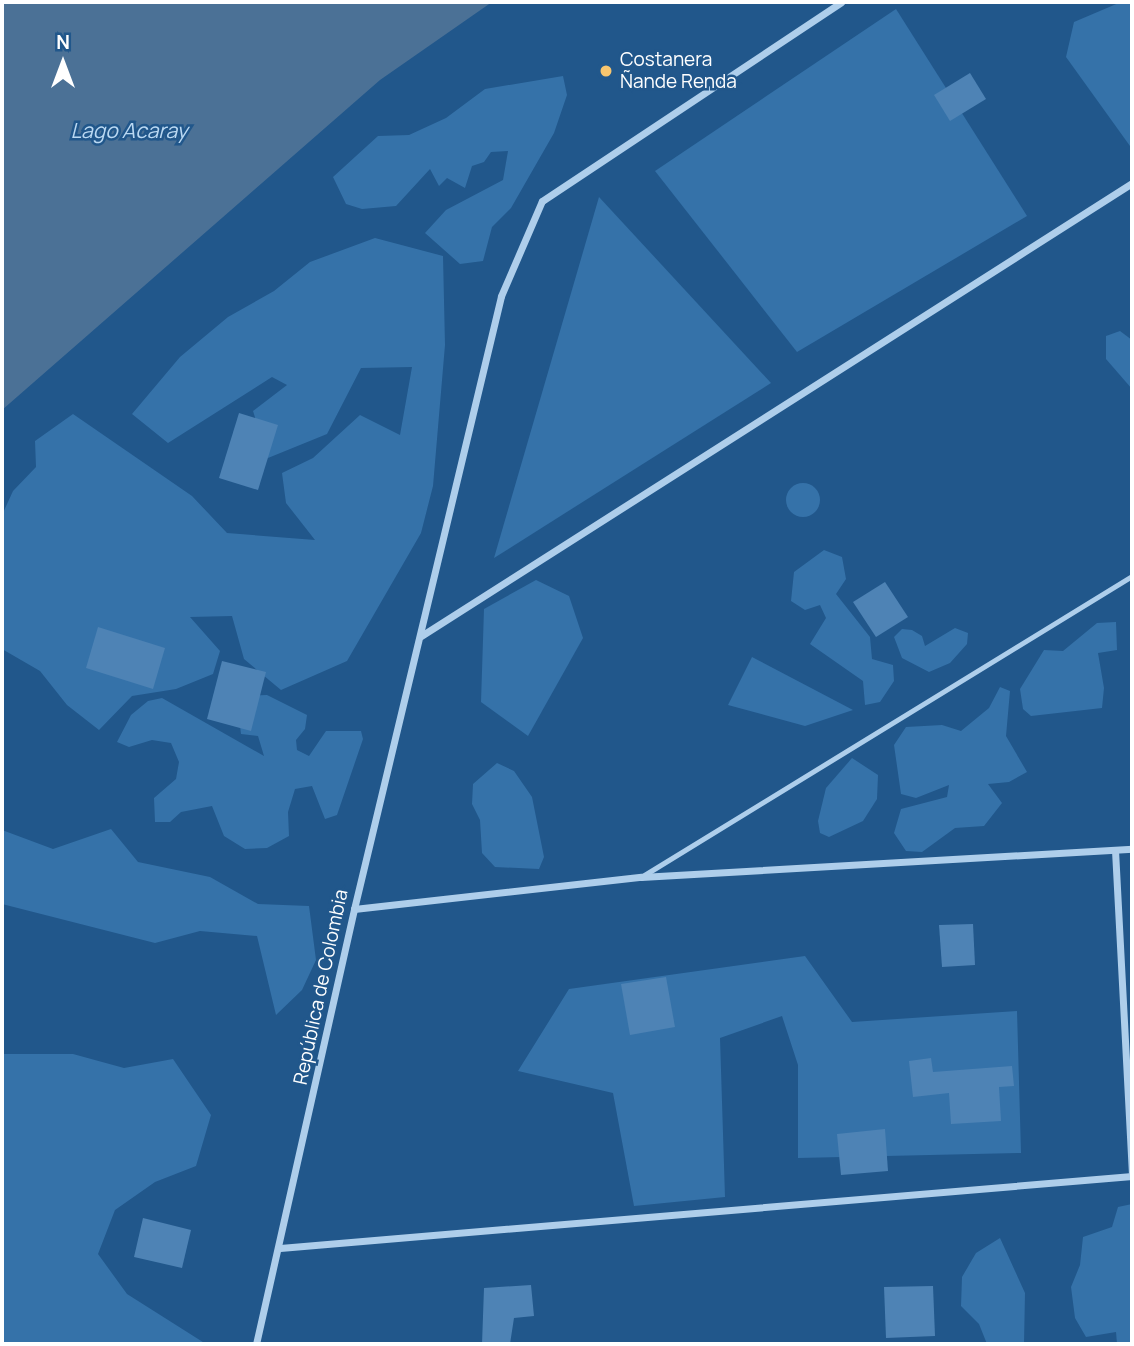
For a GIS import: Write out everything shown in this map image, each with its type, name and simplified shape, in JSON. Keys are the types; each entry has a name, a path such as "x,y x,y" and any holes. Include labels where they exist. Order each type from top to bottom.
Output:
{"street":[{"name":"República de Colombia","path":"256,1344 280,1248 354,909 501,296 542,201 841,2"},
{"path":"420,637 1132,183"},
{"path":"354,909 641,877 1132,849"},
{"path":"280,1248 1132,1177 1115,850"}],"lane":[{"path":"641,877 1132,576"}],"shaded area":[{"path":"1121,2 1132,2 1130,146 1066,57 1074,22"},
{"path":"896,9 1027,216 797,352 655,171"},
{"path":"563,76 567,95 554,133 511,208 492,227 483,261 460,264 425,233 446,210 503,180 508,151 491,152 484,162 472,166 465,188 447,178 439,186 430,169 396,206 362,209 346,204 333,177 378,136 409,135 446,118 485,89"},
{"path":"599,197 771,383 494,558"},
{"path":"375,238 443,256 445,345 433,486 421,533 347,661 281,690 244,659 232,616 190,617 220,651 213,674 176,689 132,696 99,730 67,705 40,671 2,649 2,515 13,491 36,467 35,441 73,414 192,496 227,533 315,540 286,503 282,473 313,458 360,415 400,435 412,367 361,368 327,434 268,458 253,411 287,385 272,377 168,443 132,414 180,357 228,317 274,291 310,262"},
{"path":"1120,331 1132,340 1132,389 1106,359 1106,336"},
{"path":"803,483 815,488 820,500 815,512 803,517 791,512 786,500 791,488"},
{"path":"824,550 842,557 846,579 836,594 870,637 872,659 893,665 894,681 880,702 865,705 863,681 810,644 826,618 820,605 805,610 791,601 794,572"},
{"path":"536,580 569,596 583,638 528,736 481,702 484,609"},
{"path":"1116,622 1117,650 1098,653 1104,688 1102,708 1031,716 1023,709 1020,689 1044,650 1063,651 1097,623"},
{"path":"955,628 968,633 967,644 950,663 929,672 902,658 894,637 902,629 912,630 922,636 925,646"},
{"path":"752,657 853,710 805,726 728,705"},
{"path":"1000,687 1010,691 1006,736 1027,772 1009,782 988,784 1002,803 984,826 955,828 922,852 906,851 894,833 901,809 947,797 949,785 916,798 901,794 894,745 906,727 942,725 961,731 989,708"},
{"path":"267,695 307,715 305,729 296,740 297,750 309,756 326,731 361,731 363,739 337,815 325,819 312,786 295,789 288,812 289,836 267,848 245,849 224,836 212,806 181,812 170,822 155,822 154,798 176,779 179,762 171,743 152,740 129,747 117,742 131,715 148,701 162,698 264,756 258,736 241,734 238,709 244,696"},
{"path":"852,758 878,775 877,799 863,821 829,837 820,833 818,821 826,788"},
{"path":"497,763 514,771 532,797 544,857 539,869 495,867 482,853 480,820 472,804 473,784"},
{"path":"111,829 138,862 210,877 258,904 309,906 316,960 302,990 276,1015 257,936 200,931 155,943 2,904 2,830 53,849"},
{"path":"805,956 852,1022 1017,1011 1021,1153 798,1158 798,1065 782,1016 720,1038 725,1197 634,1206 613,1093 518,1071 569,989"},
{"path":"2,1054 73,1054 124,1068 173,1059 211,1115 196,1166 155,1182 115,1210 98,1254 127,1294 206,1344 2,1344"},
{"path":"1132,1204 1132,1344 1117,1344 1116,1332 1086,1337 1075,1318 1071,1287 1080,1265 1083,1237 1112,1227 1118,1207"},
{"path":"1000,1238 1025,1293 1024,1344 987,1344 979,1324 961,1306 962,1277 976,1253"}],"water":[{"name":"Lago Acaray","path":"2,2 492,2 380,80 2,410"}],"building":[{"path":"970,73 986,99 950,121 934,95"},
{"path":"239,413 278,425 258,490 219,478"},
{"path":"885,582 908,617 876,637 853,602"},
{"path":"98,627 165,648 153,689 86,668"},
{"path":"222,661 266,672 251,731 207,719"},
{"path":"973,924 975,965 942,967 939,925"},
{"path":"666,977 675,1027 630,1035 621,984"},
{"path":"931,1058 933,1072 1012,1066 1014,1086 999,1087 1001,1121 951,1124 949,1093 913,1097 909,1061"},
{"path":"885,1129 888,1171 841,1175 837,1134"},
{"path":"143,1218 191,1230 182,1268 134,1257"},
{"path":"531,1285 534,1316 514,1318 510,1344 482,1344 484,1288"},
{"path":"933,1286 935,1336 886,1338 884,1287"}],"place":[{"name":"Costanera Ñande Renda","path":"606,71"}]}
